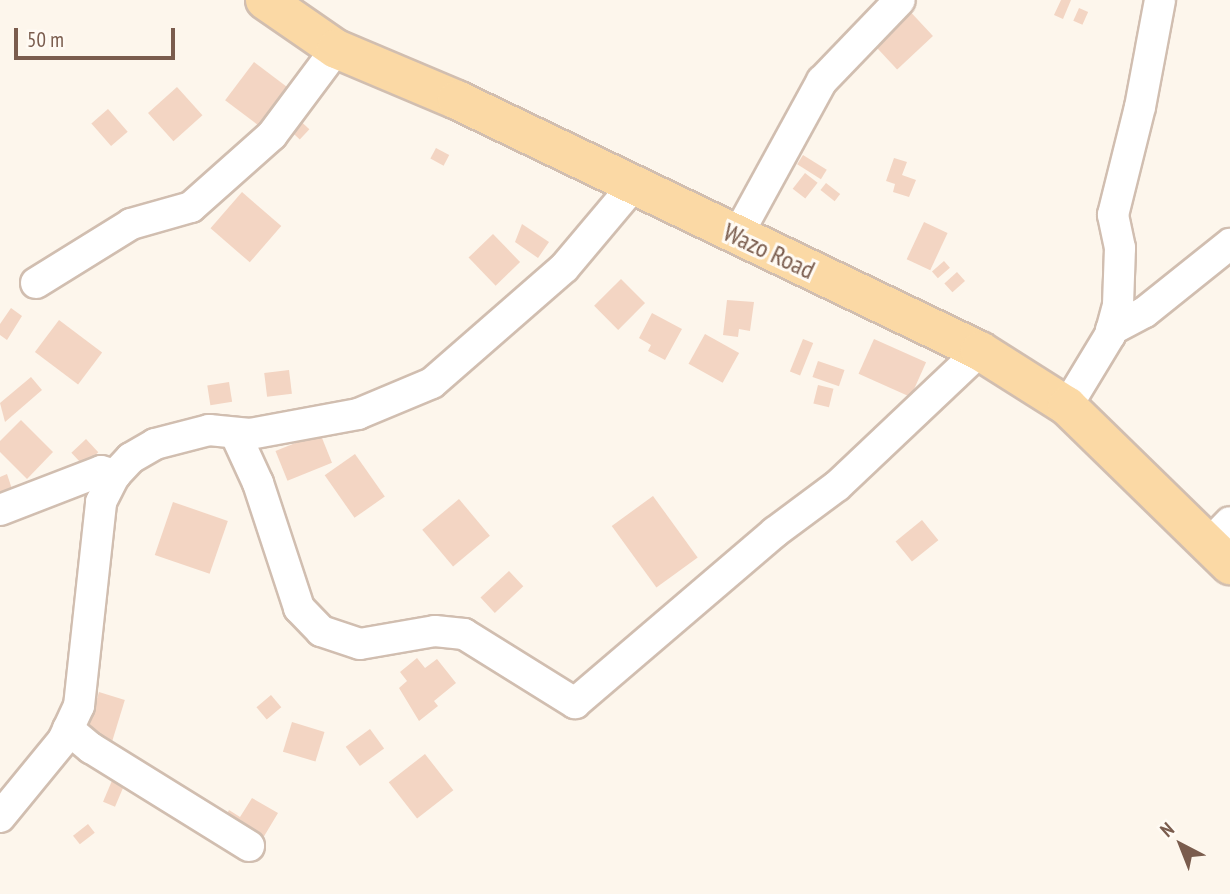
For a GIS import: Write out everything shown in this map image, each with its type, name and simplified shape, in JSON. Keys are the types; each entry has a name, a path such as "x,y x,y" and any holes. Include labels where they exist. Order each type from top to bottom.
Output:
{"main road":[{"name":"Wazo Road","path":"265,0 336,49 457,100 980,351 1067,406 1222,544"}],"street":[{"path":"737,236 822,80 900,0"},
{"path":"1067,406 1111,330 1121,283 1113,215 1140,107 1160,0"},
{"path":"36,283 131,225 191,207 272,135 336,49"},
{"path":"0,817 68,729 79,706 101,502 115,475 131,458 155,444 209,430 235,433 358,414 432,383 564,268 633,186"},
{"path":"1111,330 1145,312 1230,244"},
{"path":"235,433 258,483 299,608 321,631 360,643 435,631 464,634 575,703 775,531 837,486 980,351"},
{"path":"0,510 101,471 115,475"},
{"path":"68,729 91,748 249,846"}],"building":[{"path":"1061,0 1071,0 1063,19 1054,15"},
{"path":"905,6 933,36 897,69 869,39"},
{"path":"1079,8 1088,12 1082,25 1073,21"},
{"path":"254,62 287,87 258,125 225,100"},
{"path":"177,87 202,115 173,141 148,113"},
{"path":"108,109 128,132 111,146 91,123"},
{"path":"294,115 309,129 300,140 284,125"},
{"path":"436,148 449,155 444,166 430,159"},
{"path":"803,155 827,170 821,179 797,164"},
{"path":"894,158 907,162 902,175 916,180 909,197 893,192 895,184 886,181"},
{"path":"805,173 818,183 805,199 793,189"},
{"path":"826,183 840,194 835,201 820,190"},
{"path":"242,192 281,226 250,262 211,228"},
{"path":"924,222 948,233 930,270 907,259"},
{"path":"522,224 549,242 538,258 515,242"},
{"path":"493,234 520,262 496,286 469,258"},
{"path":"944,261 950,268 938,278 932,271"},
{"path":"957,272 965,281 952,292 944,283"},
{"path":"621,279 645,303 618,330 594,306"},
{"path":"727,300 754,302 750,331 739,329 738,337 723,335"},
{"path":"11,308 22,316 7,340 0,335 0,324"},
{"path":"652,313 682,329 665,360 648,351 651,345 639,338"},
{"path":"59,320 102,352 78,384 35,352"},
{"path":"705,334 739,353 723,383 689,364"},
{"path":"803,339 813,343 800,376 790,371"},
{"path":"874,339 926,362 911,397 859,374"},
{"path":"818,361 844,370 839,386 812,377"},
{"path":"289,370 292,394 267,397 264,373"},
{"path":"31,377 42,390 5,422 0,403"},
{"path":"229,382 232,402 210,405 207,385"},
{"path":"818,385 834,389 829,407 813,403"},
{"path":"21,420 53,452 27,479 0,452 0,441"},
{"path":"320,433 332,463 287,481 275,451"},
{"path":"86,439 98,452 84,466 71,453"},
{"path":"355,454 385,497 355,518 325,475"},
{"path":"7,474 13,492 0,497 0,477"},
{"path":"653,496 698,557 656,587 612,526"},
{"path":"459,499 490,536 453,567 422,530"},
{"path":"173,502 228,521 210,574 155,555"},
{"path":"922,520 938,540 912,562 896,541"},
{"path":"509,571 523,586 495,613 480,598"},
{"path":"417,658 425,668 437,659 456,683 434,701 438,706 419,721 399,688 407,681 400,672"},
{"path":"99,692 125,700 111,746 85,738"},
{"path":"271,695 281,707 267,719 256,707"},
{"path":"292,722 325,732 315,762 283,752"},
{"path":"370,729 384,748 360,766 346,747"},
{"path":"425,754 453,790 417,819 389,782"},
{"path":"114,776 126,781 115,807 103,802"},
{"path":"252,798 278,813 260,843 223,821 229,810 240,817"},
{"path":"88,824 95,833 80,844 73,836"}]}
